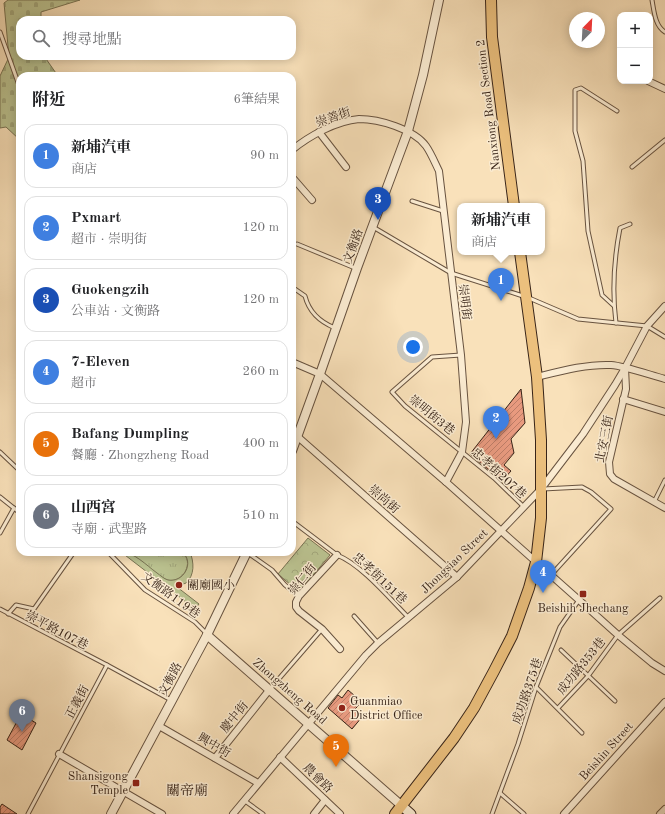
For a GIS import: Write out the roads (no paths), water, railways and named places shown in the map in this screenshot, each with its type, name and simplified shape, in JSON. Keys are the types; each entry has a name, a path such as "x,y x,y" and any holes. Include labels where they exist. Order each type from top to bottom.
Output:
{"main road":[{"name":"Nanxiong Road Section 2","path":"491,0 492,37 514,203"},
{"path":"395,814 454,738 481,696 512,636 529,588 536,562 541,518 542,440 537,377 520,255"},
{"name":"Zhongzheng Road","path":"402,806 411,814"}],"street":[{"name":"文衡路","path":"296,442 357,268 408,131 423,75 439,0"},
{"path":"653,83 665,88"},
{"name":"崇善街","path":"296,147 319,132 330,127 359,120 385,123 408,131"},
{"name":"崇明街","path":"408,131 425,145 439,171 461,355 466,422 462,452 446,482"},
{"path":"319,132 346,167"},
{"path":"296,182 312,200"},
{"name":"Jhongsiao Street","path":"233,814 354,668 378,643 457,577 541,489 582,434 625,368 647,326 664,308"},
{"path":"296,364 320,374 446,482 618,635 652,663 665,671"},
{"path":"537,377 575,368 594,365 612,365 665,379"},
{"name":"北安三街","path":"625,368 626,389 609,462 610,474 614,479 665,508"},
{"path":"624,399 665,412"},
{"name":"崇尚街","path":"298,437 457,577"},
{"name":"崇仁街","path":"337,555 299,596 296,606 299,611 322,629 340,649"},
{"name":"文衡路","path":"111,814 207,635 244,556"},
{"name":"Zhongzheng Road","path":"207,635 402,806"},
{"name":"慶中街","path":"214,758 270,689"},
{"name":"Beishin Street","path":"564,814 665,702"},
{"name":"興中街","path":"159,726 258,783"},
{"path":"59,754 161,814"},
{"name":"農會路","path":"280,757 340,814"},
{"path":"314,814 325,800"},
{"path":"660,814 665,809"}],"lane":[{"path":"652,0 657,23 665,32"},
{"path":"0,32 16,77"},
{"path":"614,306 602,295 588,231 583,161 575,131 575,90 581,88 617,111"},
{"path":"632,166 665,140"},
{"path":"412,201 444,211"},
{"path":"616,323 614,306 617,244 620,228 630,224"},
{"path":"373,226 451,273 526,297 578,319 647,326 665,337"},
{"path":"297,244 357,268"},
{"path":"296,290 305,296 308,306 325,324 336,329"},
{"name":"崇明街3巷","path":"461,355 432,357 392,392 405,406 462,452"},
{"path":"0,452 16,467"},
{"name":"忠孝街207巷","path":"462,452 494,478 524,508"},
{"path":"654,502 665,480"},
{"path":"541,489 582,487 591,492 611,508 551,575"},
{"path":"0,497 14,508 0,533"},
{"name":"忠孝街151巷","path":"296,524 337,555 345,558 368,577 409,618"},
{"path":"8,614 16,605 34,609 72,556"},
{"name":"文衡路119巷","path":"112,556 145,590 195,622 207,635"},
{"path":"252,556 272,570 299,596"},
{"name":"成功路353巷","path":"558,708 588,676 618,635 660,598"},
{"name":"成功路375巷","path":"492,814 518,744 536,687 560,627 579,600"},
{"name":"崇平路107巷","path":"0,609 107,666"},
{"path":"354,616 378,643"},
{"path":"270,689 322,629"},
{"path":"561,650 616,701"},
{"path":"107,666 172,701"},
{"name":"正義街","path":"28,814 107,666"},
{"path":"536,687 582,733"},
{"path":"500,793 524,814"},
{"path":"245,800 263,814"}],"place":[{"name":"Guokengzih","path":"378,220"},
{"name":"新埔汽車","path":"501,301"},
{"name":"Pxmart","path":"496,439"},
{"name":"關廟國小","path":"179,585"},
{"name":"7-Eleven","path":"543,593"},
{"name":"Beishih Jhechang","path":"583,594"},
{"name":"Guanmiao District Office","path":"342,708"},
{"name":"山西宮","path":"22,732"},
{"name":"Bafang Dumpling","path":"336,767"},
{"name":"Shansigong Temple","path":"136,783"}],"district":[{"name":"關帝廟","path":"187,790"}]}
